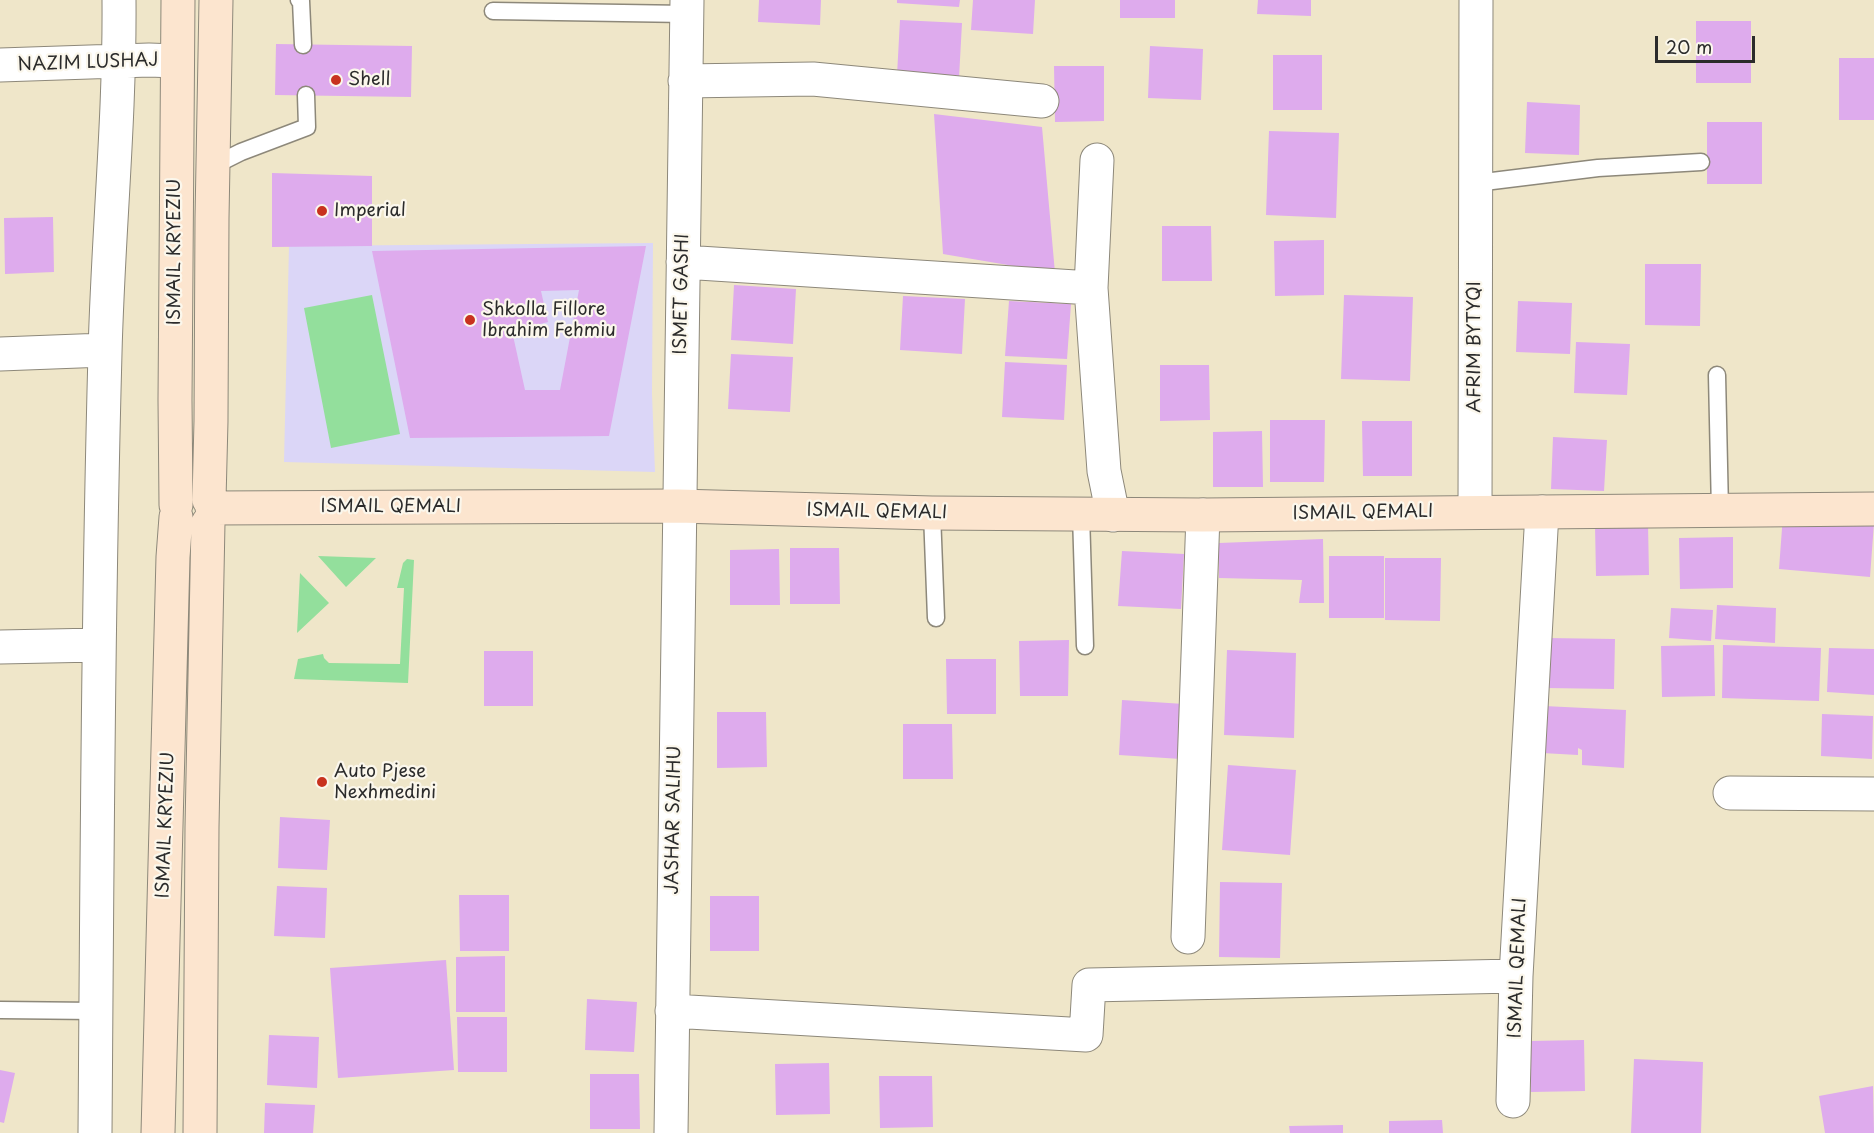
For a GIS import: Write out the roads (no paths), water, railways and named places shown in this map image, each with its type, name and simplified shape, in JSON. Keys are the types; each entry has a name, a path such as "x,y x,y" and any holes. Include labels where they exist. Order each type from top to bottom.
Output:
{"main road":[{"name":"ISMAIL KRYEZIU","path":"158,1133 176,511 178,0"},
{"name":"ISMAIL KRYEZIU","path":"200,1133 201,827 210,510 216,0"},
{"name":"ISMAIL QEMALI","path":"176,511 183,495 188,493 199,493 210,510 678,506 932,513 1203,515 1874,509"}],"street":[{"path":"95,1133 99,645 105,350 120,61 119,0"},
{"name":"AFRIM BYTYQI","path":"1475,512 1476,0"},
{"name":"ISMET GASHI","path":"678,506 687,7"},
{"name":"NAZIM LUSHAJ","path":"0,65 177,61"},
{"path":"685,81 813,79 1042,101"},
{"path":"1097,160 1091,288 1104,471 1107,495 1113,514"},
{"path":"683,262 1091,288"},
{"path":"0,354 105,350"},
{"name":"JASHAR SALIHU","path":"671,1133 678,506"},
{"name":"ISMAIL QEMALI","path":"1513,1101 1516,975 1542,512"},
{"path":"1188,937 1203,515"},
{"path":"0,647 99,645"},
{"path":"1730,793 1874,794"},
{"path":"672,1011 1086,1035 1089,985 1516,975"}],"lane":[{"path":"299,0 303,45"},
{"path":"493,10 687,7"},
{"path":"213,166 241,152 307,127 306,95"},
{"path":"1476,183 1598,168 1701,162"},
{"path":"1717,375 1720,511"},
{"path":"932,513 936,618"},
{"path":"1081,514 1085,646"},
{"path":"0,1010 96,1011"}],"place":[{"name":"Shell","path":"336,80"},
{"name":"Imperial","path":"322,211"},
{"name":"Shkolla Fillore Ibrahim Fehmiu","path":"470,320"},
{"name":"Auto Pjese Nexhmedini","path":"322,782"}]}
